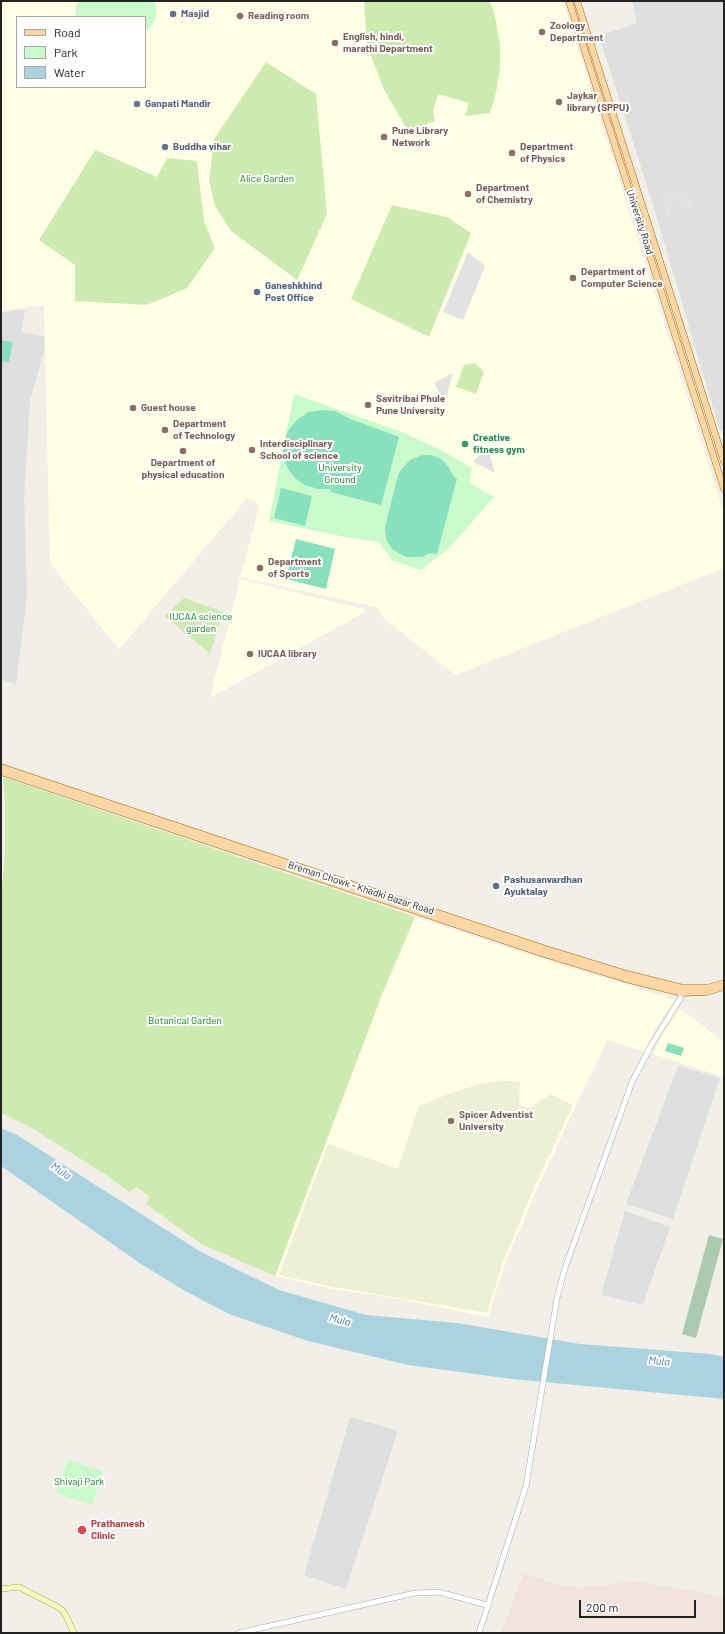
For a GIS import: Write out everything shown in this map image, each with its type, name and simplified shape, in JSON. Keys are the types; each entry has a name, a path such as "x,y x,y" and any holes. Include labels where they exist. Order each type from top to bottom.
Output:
{"main road":[{"name":"University Road","path":"569,1 724,489"},
{"name":"University Road","path":"577,1 724,462"},
{"name":"Breman Chowk - Khadki Bazar Road","path":"1,767 176,829"},
{"name":"Breman Chowk - Khadki Bazar Road","path":"1,772 548,950 627,974 682,990 707,992 724,987"},
{"name":"Breman Chowk - Khadki Bazar Road","path":"682,990 706,988 724,982"},
{"path":"1,1589 19,1588 56,1606 62,1610 74,1633"}],"street":[{"path":"479,1633 522,1498 557,1298 565,1268 632,1082 652,1044 680,999 682,990"},
{"path":"239,1633 415,1593 439,1592 487,1605"}],"shaded area":[{"name":"Savitribai Phule Pune University","path":"1,1 563,1 724,514 724,568 456,675 385,620 376,607 240,577 260,505 247,498 119,649 50,563 44,305 1,311"},
{"path":"632,1 724,1 724,430 720,431 650,195 599,36 637,23"},
{"path":"681,189 687,191 693,207 685,211 682,203 677,201 672,203 668,210 673,220 669,221 660,195"},
{"path":"468,252 485,266 463,320 443,312"},
{"path":"25,310 21,332 48,337 30,401 24,497 27,597 16,685 1,679 1,313"},
{"path":"453,373 447,394 441,396 434,383"},
{"path":"487,445 495,473 473,462"},
{"path":"240,579 363,609 365,612 210,698"},
{"name":"Spicer Adventist University","path":"415,917 539,958 675,1000 655,1028 645,1052 607,1040 540,1182 505,1263 488,1317 400,1299 328,1288 275,1276 383,992"},
{"path":"681,1009 724,1042 724,1077 653,1054 666,1028"},
{"path":"678,1066 720,1078 673,1219 626,1204"},
{"path":"504,1081 520,1082 519,1105 530,1108 550,1094 573,1105 537,1181 503,1262 487,1313 328,1286 279,1275 328,1144 398,1169 419,1106 446,1095 483,1083"},
{"path":"625,1211 670,1227 643,1305 601,1295"},
{"path":"709,1235 723,1239 696,1338 682,1334"},
{"path":"350,1417 398,1431 346,1589 304,1575"},
{"path":"523,1574 561,1585 578,1588 639,1581 724,1597 724,1633 501,1633"}],"green space":[{"path":"80,1 154,1 156,5 156,19 146,32 146,16 75,16 76,5"},
{"path":"364,1 490,1 495,16 500,45 500,68 496,93 490,113 465,116 469,103 438,94 433,111 435,121 408,131 384,90 367,46"},
{"name":"Alice Garden","path":"266,62 316,94 327,214 297,280 231,231 215,206 209,180 214,139"},
{"path":"95,150 157,177 167,158 197,161 204,221 215,248 187,288 147,305 75,301 75,265 39,240"},
{"path":"392,205 447,217 471,233 429,337 351,299"},
{"path":"1,340 13,342 9,362 1,361"},
{"path":"475,363 484,372 476,394 456,387 464,365"},
{"name":"University Ground","path":"294,394 402,432 441,450 472,468 469,483 494,497 448,549 421,570 393,561 379,542 345,537 269,521"},
{"path":"322,410 335,411 348,418 399,437 381,505 331,492 331,489 318,489 305,485 295,478 287,467 283,454 284,441 289,429 298,419 309,412"},
{"path":"423,455 431,455 441,459 457,479 437,554 430,553 422,557 406,557 392,549 386,539 385,527 398,475 410,460"},
{"path":"281,488 312,496 305,526 274,518"},
{"path":"296,539 335,549 326,589 286,579"},
{"name":"IUCAA science garden","path":"184,598 223,612 210,654 165,616"},
{"name":"Botanical Garden","path":"3,777 415,917 383,992 275,1276 201,1244 146,1204 150,1197 137,1187 129,1192 109,1177 32,1128 1,1113 1,900 5,852 5,801"},
{"path":"668,1043 684,1048 681,1056 665,1051"},
{"name":"Shivaji Park","path":"68,1460 103,1471 92,1505 56,1493"}],"water":[{"name":"Mula","path":"1,1128 17,1135 201,1252 279,1290 366,1315 457,1323 580,1344 711,1354 724,1357 724,1399 512,1379 408,1365 308,1341 229,1314 185,1291 141,1264 1,1166"}],"place":[{"name":"Masjid","path":"173,14"},
{"name":"Reading room","path":"240,16"},
{"name":"Zoology Department","path":"542,32"},
{"name":"English, hindi, marathi Department","path":"335,43"},
{"name":"Jaykar library (SPPU)","path":"559,102"},
{"name":"Ganpati Mandir","path":"137,104"},
{"name":"Pune Library Network","path":"384,137"},
{"name":"Buddha vihar","path":"165,147"},
{"name":"Department of Physics","path":"512,153"},
{"name":"Department of Chemistry","path":"468,194"},
{"name":"Department of Computer Science","path":"573,278"},
{"name":"Ganeshkhind Post Office","path":"257,292"},
{"name":"Savitribai Phule Pune University","path":"368,405"},
{"name":"Guest house","path":"133,408"},
{"name":"Department of Technology","path":"165,430"},
{"name":"Creative fitness gym","path":"465,444"},
{"name":"Interdisciplinary School of science","path":"252,450"},
{"name":"Department of physical education","path":"183,451"},
{"name":"Department of Sports","path":"260,568"},
{"name":"IUCAA library","path":"250,654"},
{"name":"Pashusanvardhan Ayuktalay","path":"496,886"},
{"name":"Spicer Adventist University","path":"451,1121"},
{"name":"Prathamesh Clinic","path":"82,1530"}]}
